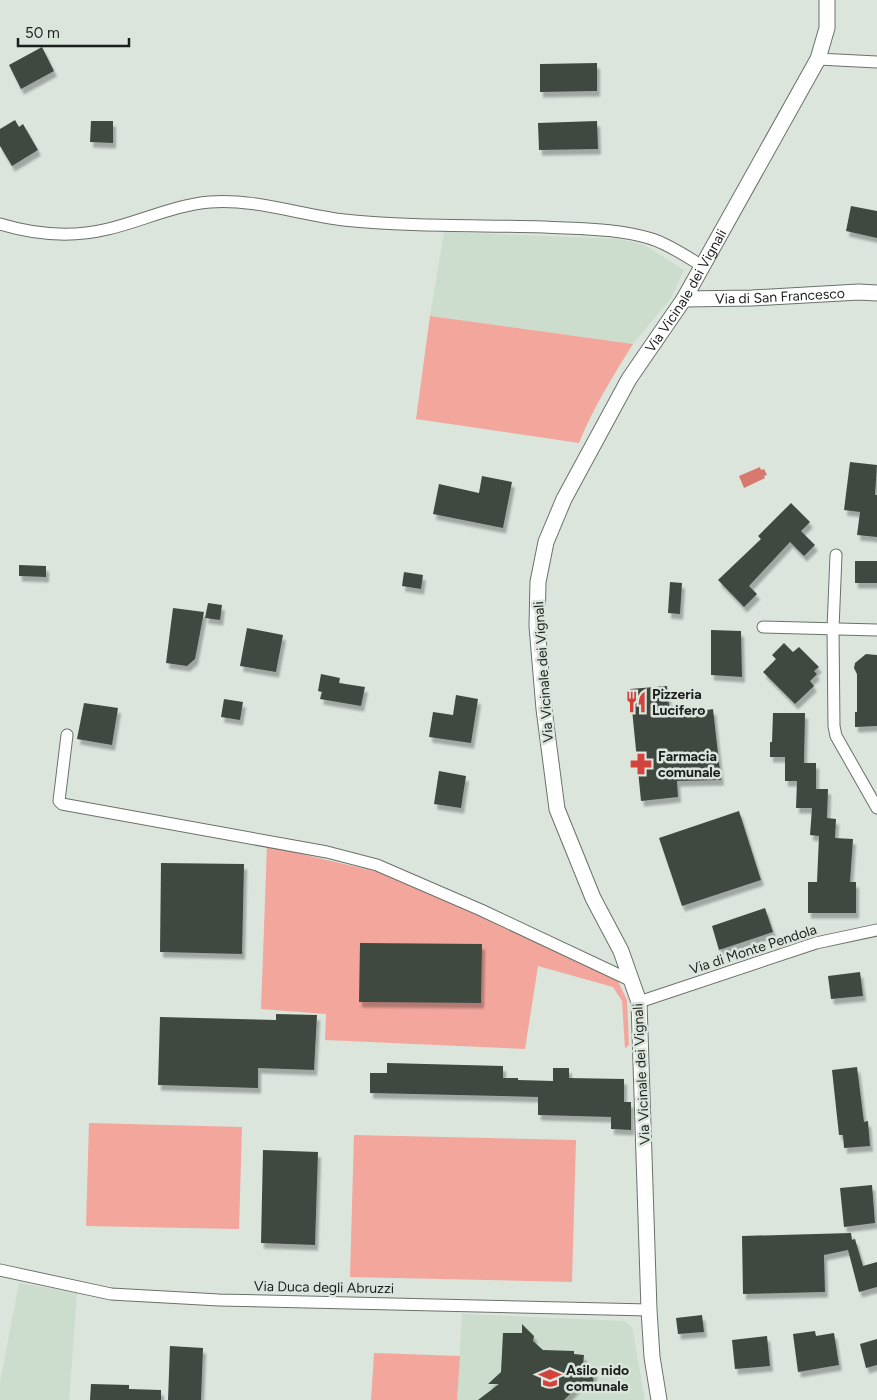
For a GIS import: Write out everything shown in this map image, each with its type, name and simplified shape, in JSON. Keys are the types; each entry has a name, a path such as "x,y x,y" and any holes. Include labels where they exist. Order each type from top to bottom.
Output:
{"street":[{"name":"Via Vicinale dei Vignali","path":"659,1400 652,1357 649,1310 639,1002 622,951 593,898 556,809 544,709 537,626 538,582 546,542 564,499 629,379 684,299 818,58 827,28 827,0"},
{"path":"818,58 877,62"},
{"path":"0,224 28,232 72,236 108,229 180,208 210,202 237,202 353,220 437,225 610,230 652,239 678,251 702,266"},
{"name":"Via di San Francesco","path":"684,299 752,298 860,292 877,293"},
{"path":"836,555 833,629 834,726 836,736 877,808"},
{"path":"763,628 877,630"},
{"path":"67,734 59,801 62,804 317,850 377,865 481,910 632,981"},
{"name":"Via di Monte Pendola","path":"639,1002 816,943 877,930"},
{"name":"Via Duca degli Abruzzi","path":"0,1270 111,1294 227,1300 649,1310"}],"shaded area":[{"path":"444,232 619,239 644,245 684,270 671,298 633,344 430,316"},
{"path":"430,316 633,344 597,405 579,443 416,419"},
{"path":"760,467 761,470 764,469 767,475 764,476 765,478 744,488 739,476"},
{"path":"267,846 383,873 616,977 627,1000 629,1045 625,1048 622,1001 613,987 538,966 525,1049 325,1040 326,1014 261,1009"},
{"path":"89,1123 242,1127 239,1229 86,1226"},
{"path":"354,1135 576,1140 572,1282 350,1277"},
{"path":"19,1283 77,1293 69,1400 0,1400 0,1383"},
{"name":"Asilo nido comunale","path":"462,1314 624,1321 632,1327 645,1400 457,1400"},
{"path":"374,1353 460,1356 457,1400 371,1400"}],"building":[{"path":"42,47 54,71 21,89 9,65"},
{"path":"597,63 597,91 540,92 540,64"},
{"path":"15,120 19,127 23,124 38,150 12,166 0,146 0,129"},
{"path":"91,121 113,121 113,143 90,142"},
{"path":"597,121 598,149 539,150 538,123"},
{"path":"851,206 877,211 877,238 846,231"},
{"path":"850,462 877,465 875,495 877,495 877,537 857,535 860,512 844,510"},
{"path":"482,476 512,482 503,528 433,514 439,484 479,493"},
{"path":"791,503 810,522 801,531 815,545 804,556 790,542 749,586 757,594 744,607 718,580 761,539 758,536"},
{"path":"855,561 877,561 877,583 855,583"},
{"path":"19,565 46,566 46,577 19,576"},
{"path":"404,572 423,575 421,589 402,586"},
{"path":"670,582 682,583 680,614 668,613"},
{"path":"208,603 222,605 220,620 205,618"},
{"path":"173,608 204,612 195,659 187,666 166,663"},
{"path":"247,628 283,635 276,672 240,666"},
{"path":"711,630 741,631 742,677 711,675"},
{"path":"784,643 793,652 799,647 819,667 814,671 817,674 810,681 814,686 795,704 763,672 776,659 772,655"},
{"path":"866,654 877,655 877,726 855,727 857,674 854,668 855,663"},
{"path":"321,674 340,678 339,683 365,687 361,706 320,699 322,692 318,691"},
{"path":"667,686 670,716 713,709 721,780 677,781 678,797 641,801 630,689"},
{"path":"456,695 478,699 471,743 429,737 433,712 453,715"},
{"path":"224,699 243,702 240,720 221,717"},
{"path":"84,703 118,708 112,745 77,739"},
{"path":"773,713 805,713 804,763 816,763 816,789 828,789 827,818 836,819 835,838 853,839 850,882 856,882 856,913 808,913 808,882 817,882 819,836 810,835 812,808 796,808 797,781 785,781 785,757 770,757"},
{"path":"439,771 466,776 461,808 434,804"},
{"path":"739,811 761,880 682,906 659,838"},
{"path":"161,863 244,864 242,954 160,952"},
{"path":"765,908 773,932 719,950 712,926"},
{"path":"360,943 482,944 481,1003 359,1002"},
{"path":"860,972 863,996 831,999 828,976"},
{"path":"276,1014 317,1015 314,1070 258,1068 258,1088 158,1085 160,1017 276,1020"},
{"path":"387,1063 503,1066 503,1078 518,1078 518,1080 553,1081 553,1068 569,1068 569,1078 624,1079 624,1102 631,1102 631,1130 611,1129 611,1117 538,1115 538,1097 370,1093 370,1073 387,1073"},
{"path":"857,1067 864,1122 868,1121 870,1146 844,1148 843,1135 839,1135 832,1070"},
{"path":"263,1150 318,1152 315,1245 261,1243"},
{"path":"872,1185 875,1223 844,1227 840,1188"},
{"path":"851,1233 852,1240 855,1239 863,1266 877,1262 877,1287 859,1292 848,1250 824,1255 825,1292 743,1294 742,1236"},
{"path":"702,1315 704,1332 678,1334 676,1318"},
{"path":"522,1324 534,1336 533,1341 543,1350 574,1351 574,1354 584,1355 583,1366 594,1367 593,1383 582,1382 564,1400 478,1400 499,1384 488,1384 501,1372 503,1333 522,1333"},
{"path":"815,1331 816,1336 834,1333 839,1365 798,1372 793,1334"},
{"path":"767,1336 770,1366 735,1369 732,1340"},
{"path":"877,1339 877,1365 866,1368 860,1344"},
{"path":"170,1346 203,1348 201,1400 168,1400"},
{"path":"91,1384 129,1385 129,1389 161,1390 161,1400 90,1400"}],"place":[{"name":"Pizzeria Lucifero","path":"636,702"},
{"name":"Farmacia comunale","path":"641,764"},
{"name":"Asilo nido comunale","path":"550,1378"}]}
